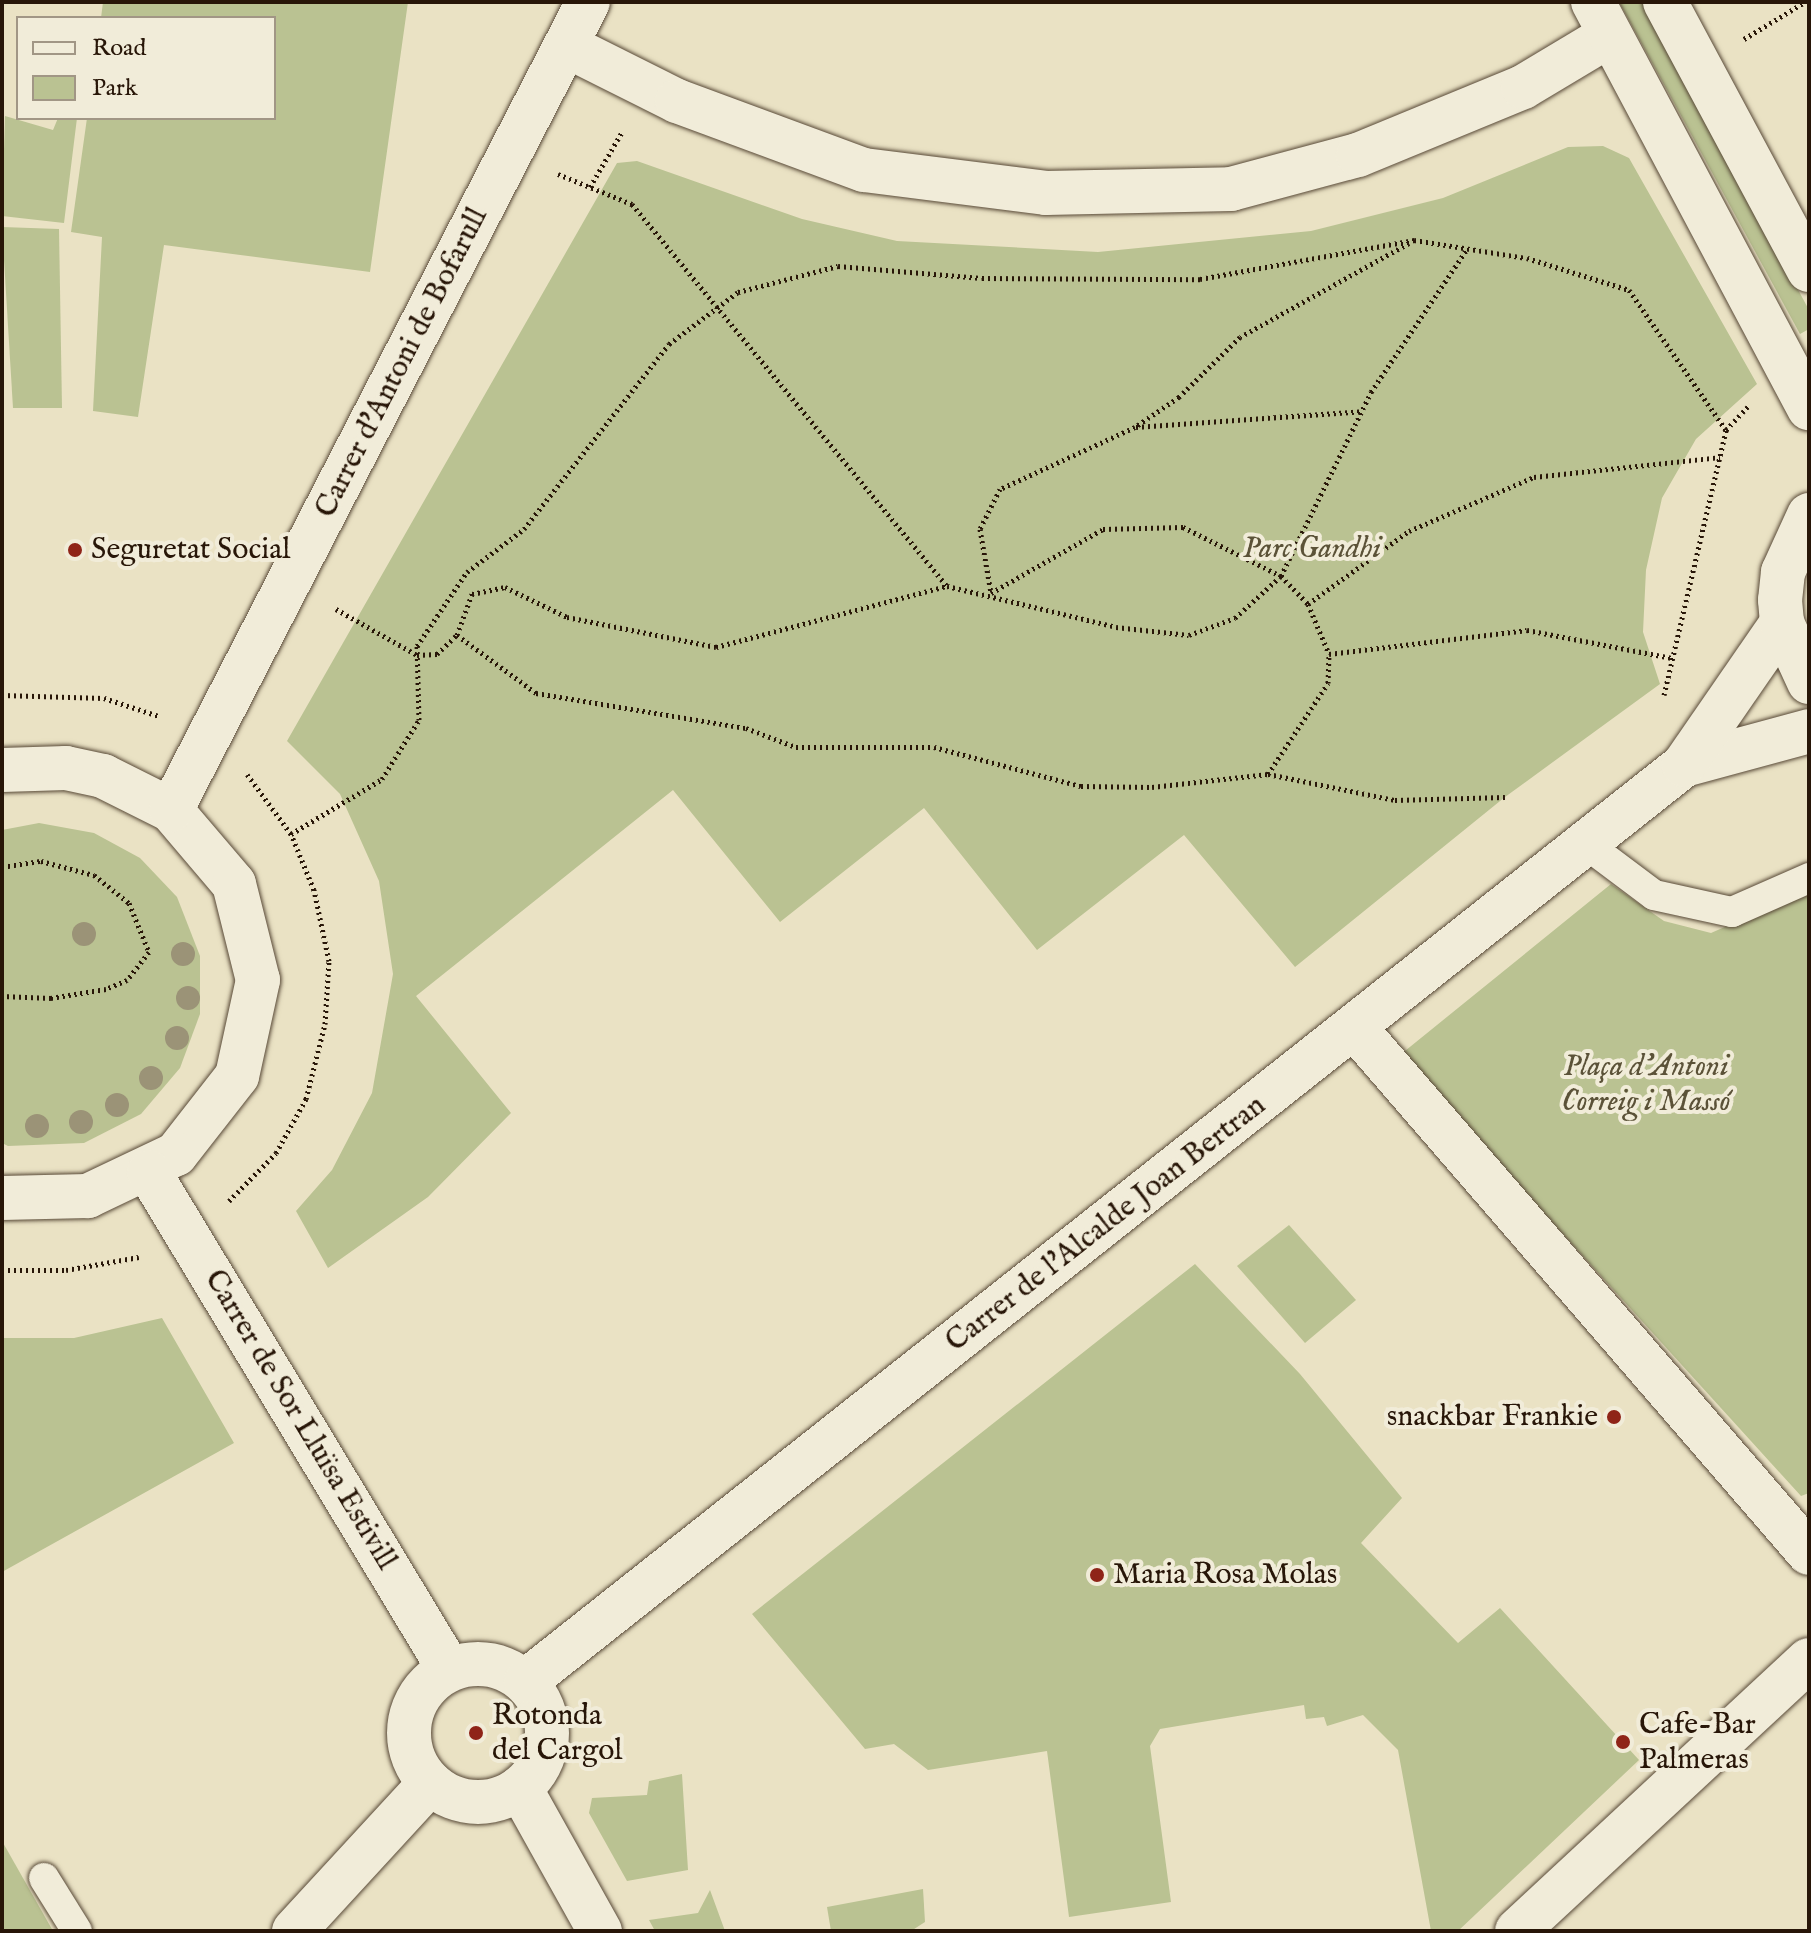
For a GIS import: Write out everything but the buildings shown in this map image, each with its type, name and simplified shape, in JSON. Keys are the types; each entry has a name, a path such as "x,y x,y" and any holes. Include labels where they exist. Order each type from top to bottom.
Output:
{"street":[{"name":"Carrer d'Antoni de Bofarull","path":"171,810 588,2"},
{"path":"1673,5 1809,270"},
{"path":"567,46 648,87 864,170 1046,193 1231,189 1358,155 1523,87 1602,18 1790,361 1809,408"},
{"path":"1809,515 1783,572 1782,623 1809,682"},
{"name":"Carrer de l'Alcalde Joan Bertran","path":"526,1681 1684,765 1782,623"},
{"name":"Carrer de l'Alcalde Joan Bertran","path":"1684,765 1809,731"},
{"path":"2,770 41,767 103,776 171,810 216,857 247,915 256,1012 220,1105 149,1172 88,1196 2,1198"},
{"path":"1355,1028 1809,1553"},
{"name":"Carrer de Sor Lluïsa Estivill","path":"149,1172 449,1669"},
{"path":"1517,1931 1809,1660"},
{"path":"490,1664 526,1681 546,1716 547,1736 544,1756 520,1788 464,1801 430,1783 416,1765 409,1721 430,1682 449,1669 490,1664"},
{"path":"294,1931 430,1783"},
{"path":"520,1788 600,1931"}],"lane":[{"path":"1586,844 1654,895 1732,912 1809,878"},
{"path":"44,1878 77,1931"}],"path":[{"path":"1736,27 1743,39 1805,2"},
{"path":"590,187 648,87"},
{"path":"511,154 632,204 947,586"},
{"path":"291,834 382,779 419,720 417,655 467,572 524,529 669,344 738,292 838,266 982,278 1200,279 1414,240 1527,258 1629,290 1726,430"},
{"path":"991,593 980,529 1000,489 1135,427 1179,397 1240,337 1414,240"},
{"path":"288,582 417,655 437,654 457,635 472,594 505,587 567,617 734,647 947,586 991,593 1063,616 1189,635 1235,618 1281,576 1362,411 1467,249"},
{"path":"1684,765 1654,739 1726,430 1790,361"},
{"path":"1135,427 1362,411"},
{"path":"1308,604 1409,531 1534,477 1720,457"},
{"path":"991,593 1103,529 1183,527 1281,576 1308,604 1329,654 1328,683 1268,774"},
{"path":"1329,654 1527,630 1673,658"},
{"path":"457,635 536,693 746,728 796,747 934,747 1081,786 1152,787 1268,774 1395,800 1505,797"},
{"path":"2,867 41,861 94,875 129,903 149,952 127,980 106,989 51,998 2,996"}],"green space":[{"path":"103,2 408,2 370,272 164,245 138,417 93,411 102,237 71,232 87,120 276,120 276,16 101,16"},
{"path":"1619,2 1643,2 1809,310 1809,329 1800,334"},
{"path":"5,116 53,130 57,120 77,120 64,223 2,216"},
{"name":"Parc Gandhi","path":"1603,146 1629,158 1757,384 1696,439 1662,498 1646,570 1643,632 1660,684 1505,797 1295,967 1184,835 1037,950 924,808 780,922 673,790 416,996 511,1113 428,1197 328,1268 296,1211 332,1170 372,1093 393,974 379,881 340,794 287,741 617,163 637,161 802,219 897,241 1098,252 1311,231 1443,198 1568,147"},
{"path":"2,227 59,229 62,408 13,408"},
{"path":"39,823 94,833 140,858 177,897 200,956 200,1014 180,1068 141,1114 84,1143 8,1146 2,1143 2,830"},
{"name":"Plaça d'Antoni Correig i Massó","path":"1611,884 1664,921 1711,933 1809,890 1809,1493 1801,1496 1400,1055"},
{"path":"1289,1225 1356,1300 1305,1343 1237,1266"},
{"name":"Maria Rosa Molas","path":"1195,1264 1300,1374 1402,1498 1361,1543 1458,1643 1500,1608 1639,1760 1458,1931 1431,1931 1398,1750 1363,1715 1327,1726 1324,1717 1306,1719 1304,1705 1160,1729 1150,1746 1171,1902 1069,1917 1047,1751 928,1770 894,1744 865,1749 752,1614"},
{"path":"162,1318 234,1443 2,1572 2,1338 74,1338"},
{"path":"682,1774 688,1870 627,1881 589,1813 592,1798 647,1795 649,1781"},
{"path":"2,1841 53,1931 2,1931"},
{"path":"923,1889 925,1922 911,1931 831,1931 827,1907"},
{"path":"710,1890 725,1931 655,1931 649,1920 698,1913"}],"place":[{"name":"Seguretat Social","path":"75,550"},
{"name":"snackbar Frankie","path":"1614,1417"},
{"name":"Maria Rosa Molas","path":"1097,1575"},
{"name":"Rotonda del Cargol","path":"476,1733"},
{"name":"Cafe-Bar Palmeras","path":"1623,1742"}]}
